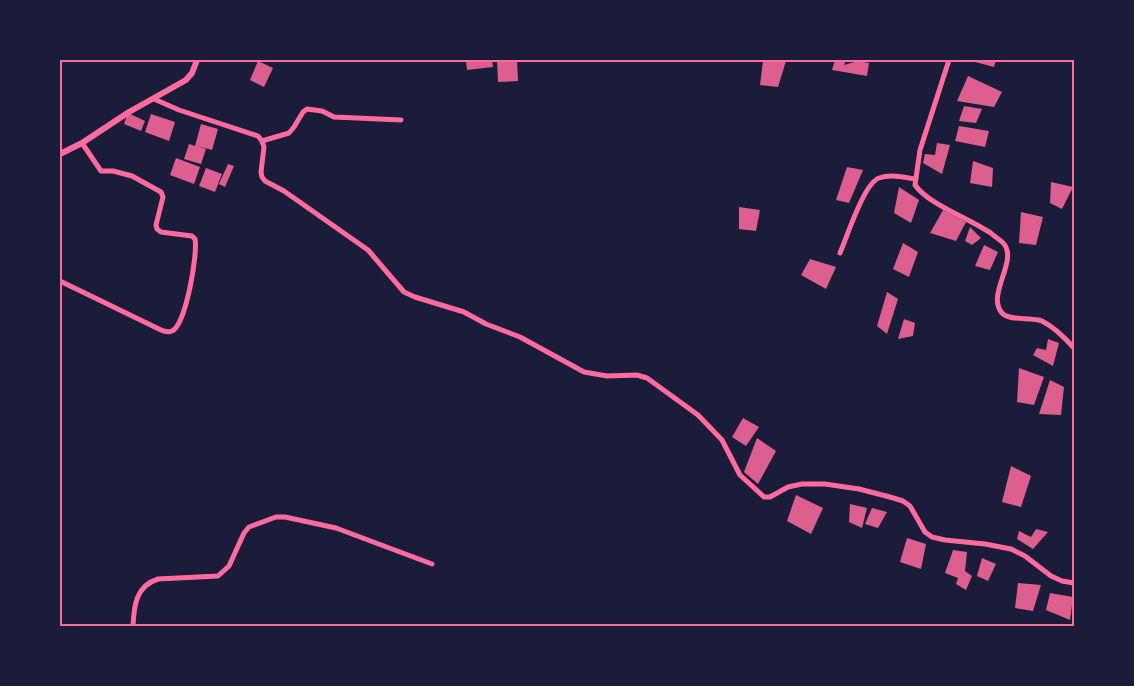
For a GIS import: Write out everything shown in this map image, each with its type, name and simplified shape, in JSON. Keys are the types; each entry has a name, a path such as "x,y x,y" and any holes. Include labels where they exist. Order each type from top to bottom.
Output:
{"street":[{"path":"60,154 82,143 129,112 186,80 192,73 197,60"},
{"path":"949,60 920,150 915,185 924,194 983,228 1004,244 1008,252 999,288 998,306 1002,313 1006,317 1033,319 1043,322 1066,339 1074,348"},
{"path":"154,99 179,110 258,136 264,147 261,172 265,181 284,191 368,250 404,292 464,312 486,324 520,337 584,372 607,376 636,375 647,378 698,415 722,440 740,475 764,497 770,497 788,487 802,484 825,484 859,489 890,497 903,501 910,506 925,532 932,537 1011,549 1026,556 1052,576 1062,581 1074,583"},
{"path":"262,141 289,133 307,109 322,110 334,117 401,120"},
{"path":"60,281 160,330 170,332 174,330 182,316 193,276 195,239 192,236 161,232 157,229 156,225 162,197 161,192 132,176 113,171 100,171 82,143"},
{"path":"840,253 860,203 871,184 878,178 886,177 915,179"},
{"path":"133,626 141,589 149,582 158,579 218,576 229,566 244,533 249,527 276,518 296,518 336,528 432,564"}],"building":[{"path":"466,60 492,60 493,67 467,70"},
{"path":"497,60 517,60 518,81 498,82"},
{"path":"835,60 846,60 844,65 858,61 869,63 867,76 832,70"},
{"path":"968,60 996,60 994,67"},
{"path":"258,61 273,68 264,87 250,80"},
{"path":"763,61 786,61 778,87 760,85"},
{"path":"968,76 1002,92 994,107 957,101"},
{"path":"964,106 982,109 976,123 959,121"},
{"path":"128,113 145,121 141,131 124,124"},
{"path":"151,114 175,122 169,141 145,132"},
{"path":"201,124 218,129 212,150 197,146 206,149 201,164 184,159 189,144 195,146"},
{"path":"959,126 989,131 985,147 955,141"},
{"path":"937,143 950,145 942,174 923,163 925,154 935,155"},
{"path":"176,158 200,167 194,184 170,175"},
{"path":"973,161 993,168 992,187 970,183"},
{"path":"228,164 234,166 225,187 219,184"},
{"path":"847,167 863,170 849,203 836,200"},
{"path":"206,168 222,174 215,192 199,186"},
{"path":"1051,182 1073,187 1062,209 1050,203"},
{"path":"899,187 919,200 911,223 894,213"},
{"path":"739,207 760,210 756,231 739,229"},
{"path":"943,210 966,222 956,241 930,233"},
{"path":"1021,212 1043,217 1036,245 1019,243"},
{"path":"970,227 981,238 972,245 965,241"},
{"path":"903,243 918,252 909,277 893,269"},
{"path":"984,245 998,252 990,270 975,266"},
{"path":"810,259 836,267 826,289 801,275"},
{"path":"887,292 898,299 887,334 877,326"},
{"path":"904,319 915,323 913,336 898,339"},
{"path":"1048,339 1059,343 1053,366 1033,355 1037,348 1046,350"},
{"path":"1019,368 1044,377 1034,405 1017,402"},
{"path":"1050,380 1064,387 1061,415 1039,414"},
{"path":"743,418 759,427 746,446 732,437"},
{"path":"757,438 776,451 758,484 744,472"},
{"path":"1011,466 1031,476 1021,507 1002,502"},
{"path":"796,495 823,508 811,534 787,521"},
{"path":"850,504 867,508 862,528 849,522"},
{"path":"872,508 887,512 878,528 865,524"},
{"path":"1036,529 1048,532 1033,549 1017,539 1019,531 1031,537"},
{"path":"907,538 926,544 921,569 900,562"},
{"path":"953,550 967,552 965,571 972,576 966,590 956,584 958,578 945,573"},
{"path":"982,558 996,564 988,581 977,576"},
{"path":"1018,583 1041,585 1033,611 1015,608"},
{"path":"1050,593 1073,597 1070,620 1046,610"}]}
